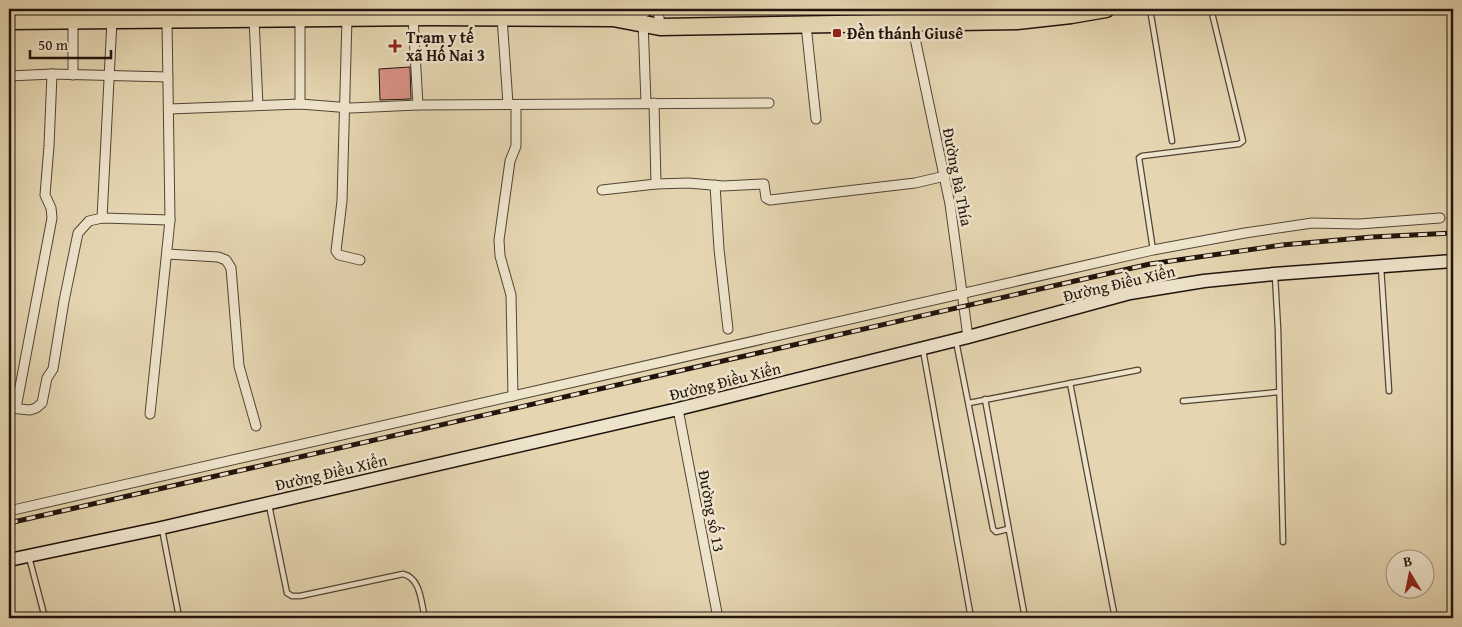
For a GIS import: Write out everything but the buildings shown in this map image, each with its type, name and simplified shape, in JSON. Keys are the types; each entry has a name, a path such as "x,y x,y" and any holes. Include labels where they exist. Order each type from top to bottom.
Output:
{"highway":[{"path":"9,21 112,20 134,14 167,20 212,14 254,19 413,17 614,18 644,14 660,27 806,25 910,16 1017,21 1106,9"}],"street":[{"path":"658,9 660,27"},
{"path":"644,14 656,184"},
{"name":"Đường Bà Thía","path":"910,16 945,176 962,293 962,338"},
{"path":"413,17 418,105"},
{"path":"300,18 300,104"},
{"path":"347,18 342,201 336,251 339,255 360,260"},
{"path":"502,18 516,146 510,161 499,240 500,256 511,295 513,396"},
{"path":"254,19 258,105"},
{"path":"102,218 112,20"},
{"path":"150,414 170,220 167,20"},
{"path":"72,21 73,75"},
{"path":"806,25 816,119"},
{"path":"9,76 52,74 168,77"},
{"path":"52,74 45,195 51,208 52,218 12,408 30,410 42,403 47,378 53,369 78,233 89,221 102,218 170,220"},
{"path":"169,109 300,104 351,108 418,105 769,103"},
{"path":"602,190 656,184 764,184 766,198 770,200 915,183 945,176"},
{"path":"715,185 719,249 728,329"},
{"path":"9,511 1153,250 1312,223 1359,224 1440,218"},
{"path":"167,254 218,257 226,260 231,268 239,366 256,426"},
{"name":"Đường Điều Xiển","path":"9,560 161,528 678,410 1130,293 1204,281 1274,274 1453,261"},
{"name":"Đường số 13","path":"678,410 718,618"}],"lane":[{"path":"1150,9 1172,141"},
{"path":"1153,250 1139,158 1142,156 1239,144 1242,140 1210,9"},
{"path":"1381,266 1389,391"},
{"path":"1274,274 1280,392 1284,542"},
{"path":"962,338 969,402 994,529 996,532 1008,529"},
{"path":"923,348 971,618"},
{"path":"969,402 1138,370"},
{"path":"1070,383 1115,618"},
{"path":"1183,401 1280,392"},
{"path":"985,399 1025,618"},
{"path":"268,503 288,593 292,596 300,596 403,574 410,575 416,582 424,618"},
{"path":"161,528 178,612 182,618"},
{"path":"29,556 45,618"}],"railway":[{"path":"9,523 1150,264 1282,245 1372,237 1453,233"}],"place":[{"name":"Đền thánh Giusê","path":"837,33"},
{"name":"Trạm y tế xã Hố Nai 3","path":"395,46"}]}
